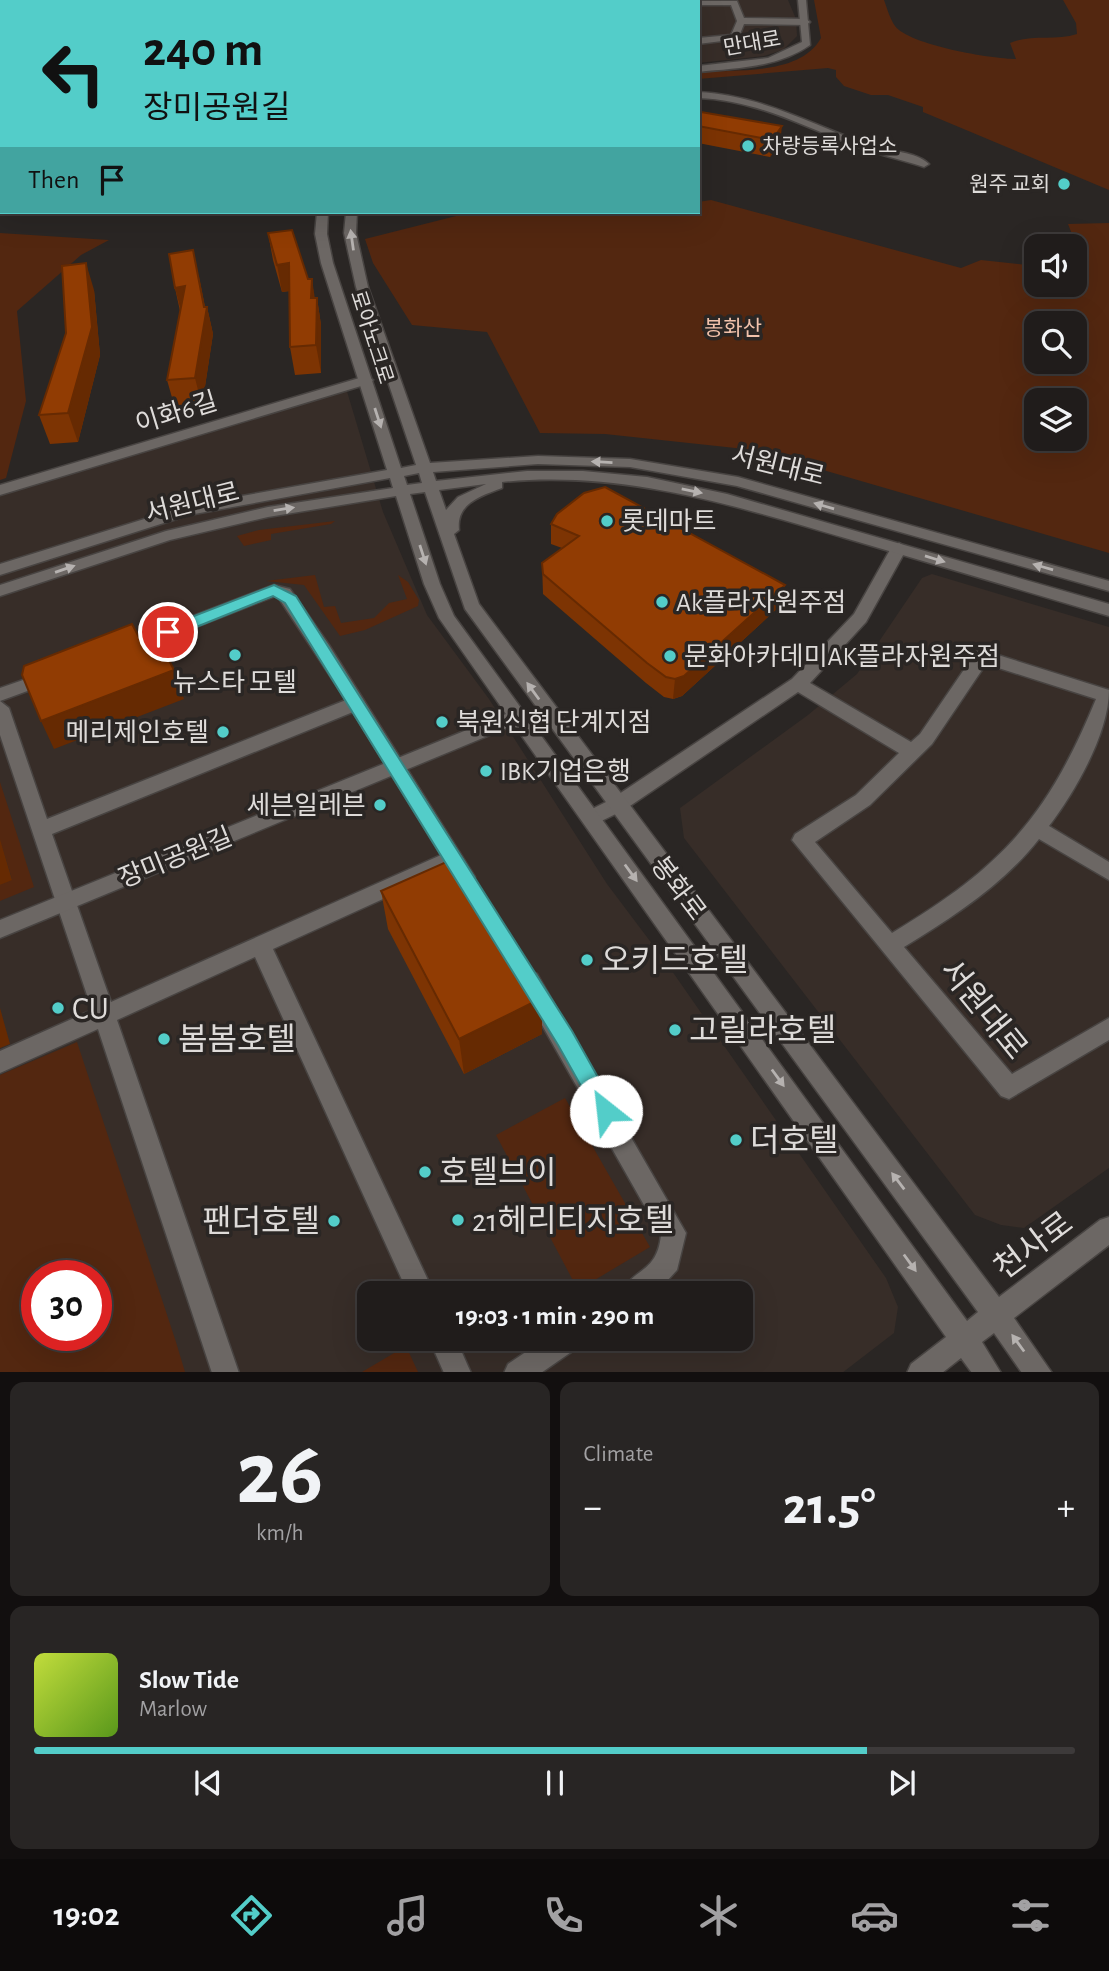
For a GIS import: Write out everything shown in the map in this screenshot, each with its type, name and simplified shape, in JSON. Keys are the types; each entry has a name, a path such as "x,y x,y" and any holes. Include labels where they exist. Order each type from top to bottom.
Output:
{"street":[{"name":"만대로","path":"700,69 748,64 789,55 807,43 802,0"},
{"path":"700,3 734,3 741,21 735,37 700,41"},
{"path":"741,21 806,22"},
{"path":"700,95 783,112 868,147 924,164"},
{"name":"로아노크로","path":"322,214 321,234 337,292 400,481"},
{"name":"로아노크로","path":"351,214 350,233 362,287 430,486"},
{"path":"337,292 362,287"},
{"name":"이화6길","path":"0,490 366,380"},
{"name":"서원대로","path":"0,591 152,540 216,522 400,481 424,468 538,460 630,463 738,482 1109,586"},
{"path":"453,548 448,520 453,509 475,493 527,475"},
{"name":"서원대로","path":"0,570 186,511 400,481 430,486 527,475 583,475 722,497 1109,610"},
{"name":"봉화로","path":"400,481 432,584 447,618 987,1372"},
{"name":"봉화로","path":"430,486 471,605 1038,1372"},
{"path":"591,818 617,805 797,684 860,618 899,548"},
{"path":"103,656 274,590 291,599 474,891"},
{"name":"서원대로","path":"891,944 951,908 1009,861 1038,829 1075,771 1107,696 982,656 934,730 863,800 802,840 1009,1088 1109,1028"},
{"path":"0,695 64,671"},
{"path":"797,684 912,752"},
{"path":"41,830 357,703"},
{"path":"0,708 226,1372"},
{"name":"장미공원길","path":"0,929 516,717"},
{"path":"1038,829 1109,872"},
{"path":"0,1062 453,858"},
{"path":"261,946 415,1281"},
{"path":"516,959 565,1038 674,1233 673,1258 652,1281"},
{"name":"천사로","path":"965,1341 1109,1229"},
{"path":"920,1372 965,1341"},
{"path":"448,1351 458,1372"},
{"path":"518,1372 550,1351"}],"shaded area":[{"path":"700,0 788,0 796,19 797,36 783,50 764,56 700,63"},
{"path":"346,388 383,512 427,615 489,699 607,884 665,961 886,1278 898,1307 894,1333 843,1372 0,1372 0,491"},
{"path":"932,574 1109,627 1109,1168 1024,1228 1001,1225 975,1215 684,838 680,808 808,715 857,674 922,578"}],"green space":[{"path":"814,0 884,0 895,26 916,39 971,54 1016,59 1010,43 1077,34 1076,23 1063,0 1109,0 1109,190 923,112 923,107 888,95 871,95 844,86 836,77 836,70 828,68 700,79 700,72 783,65 811,50 821,38"},
{"name":"봉화산","path":"711,200 961,268 981,260 1024,265 1024,297 1087,297 1087,234 1072,234 1068,224 1109,223 1109,553 754,450 605,434 540,433 487,332 412,325 373,263 365,239 464,214 700,214 700,202"},
{"path":"0,233 109,240 81,255 17,311 26,401 6,478 0,480"},
{"path":"335,521 331,524 271,534 271,540 244,546 237,536 259,530"},
{"path":"315,575 324,607 335,606 341,623 374,618 389,603 407,599 398,575 408,582 419,600 418,606 365,630 340,636 304,585 266,581"},
{"path":"0,782 34,887 0,901 0,885 12,879 0,840"},
{"path":"77,1042 185,1372 0,1372 0,1075"},
{"path":"565,1098 650,1247 593,1281 573,1281 496,1135"},
{"path":"398,1351 408,1351 418,1372 362,1372"}],"building":[{"path":"700,112 782,126 772,140 700,126"},
{"path":"292,230 308,279 312,279 311,298 317,298 316,345 290,347 289,263 277,265 268,233"},
{"path":"193,250 204,307 207,307 195,378 167,380 185,286 175,288 169,254"},
{"path":"86,263 92,327 68,413 39,415 66,333 62,266"},
{"name":"Ak플라자원주점","path":"605,487 785,585 684,676 675,679 666,677 543,574 542,563 579,536 551,524 557,514 584,493"},
{"path":"132,624 143,645 158,639 174,670 41,721 22,675 24,666"},
{"path":"453,859 461,863 542,998 459,1039 381,891"}],"place":[{"name":"차량등록사업소","path":"748,146"},
{"name":"원주 교회","path":"1064,184"},
{"name":"롯데마트","path":"607,521"},
{"name":"Ak플라자원주점","path":"662,602"},
{"name":"뉴스타 모텔","path":"235,655"},
{"name":"문화아카데미AK플라자원주점","path":"670,656"},
{"name":"북원신협 단계지점","path":"442,722"},
{"name":"메리제인호텔","path":"223,732"},
{"name":"IBK기업은행","path":"486,771"},
{"name":"세븐일레븐","path":"380,805"},
{"name":"오키드호텔","path":"587,960"},
{"name":"CU","path":"58,1008"},
{"name":"고릴라호텔","path":"675,1030"},
{"name":"봄봄호텔","path":"164,1039"},
{"name":"더호텔","path":"736,1140"},
{"name":"호텔브이","path":"425,1172"},
{"name":"21헤리티지호텔","path":"458,1220"},
{"name":"팬더호텔","path":"334,1221"}],"route":[{"path":"168,632 274,590 291,599 565,1038 606,1111"}]}
